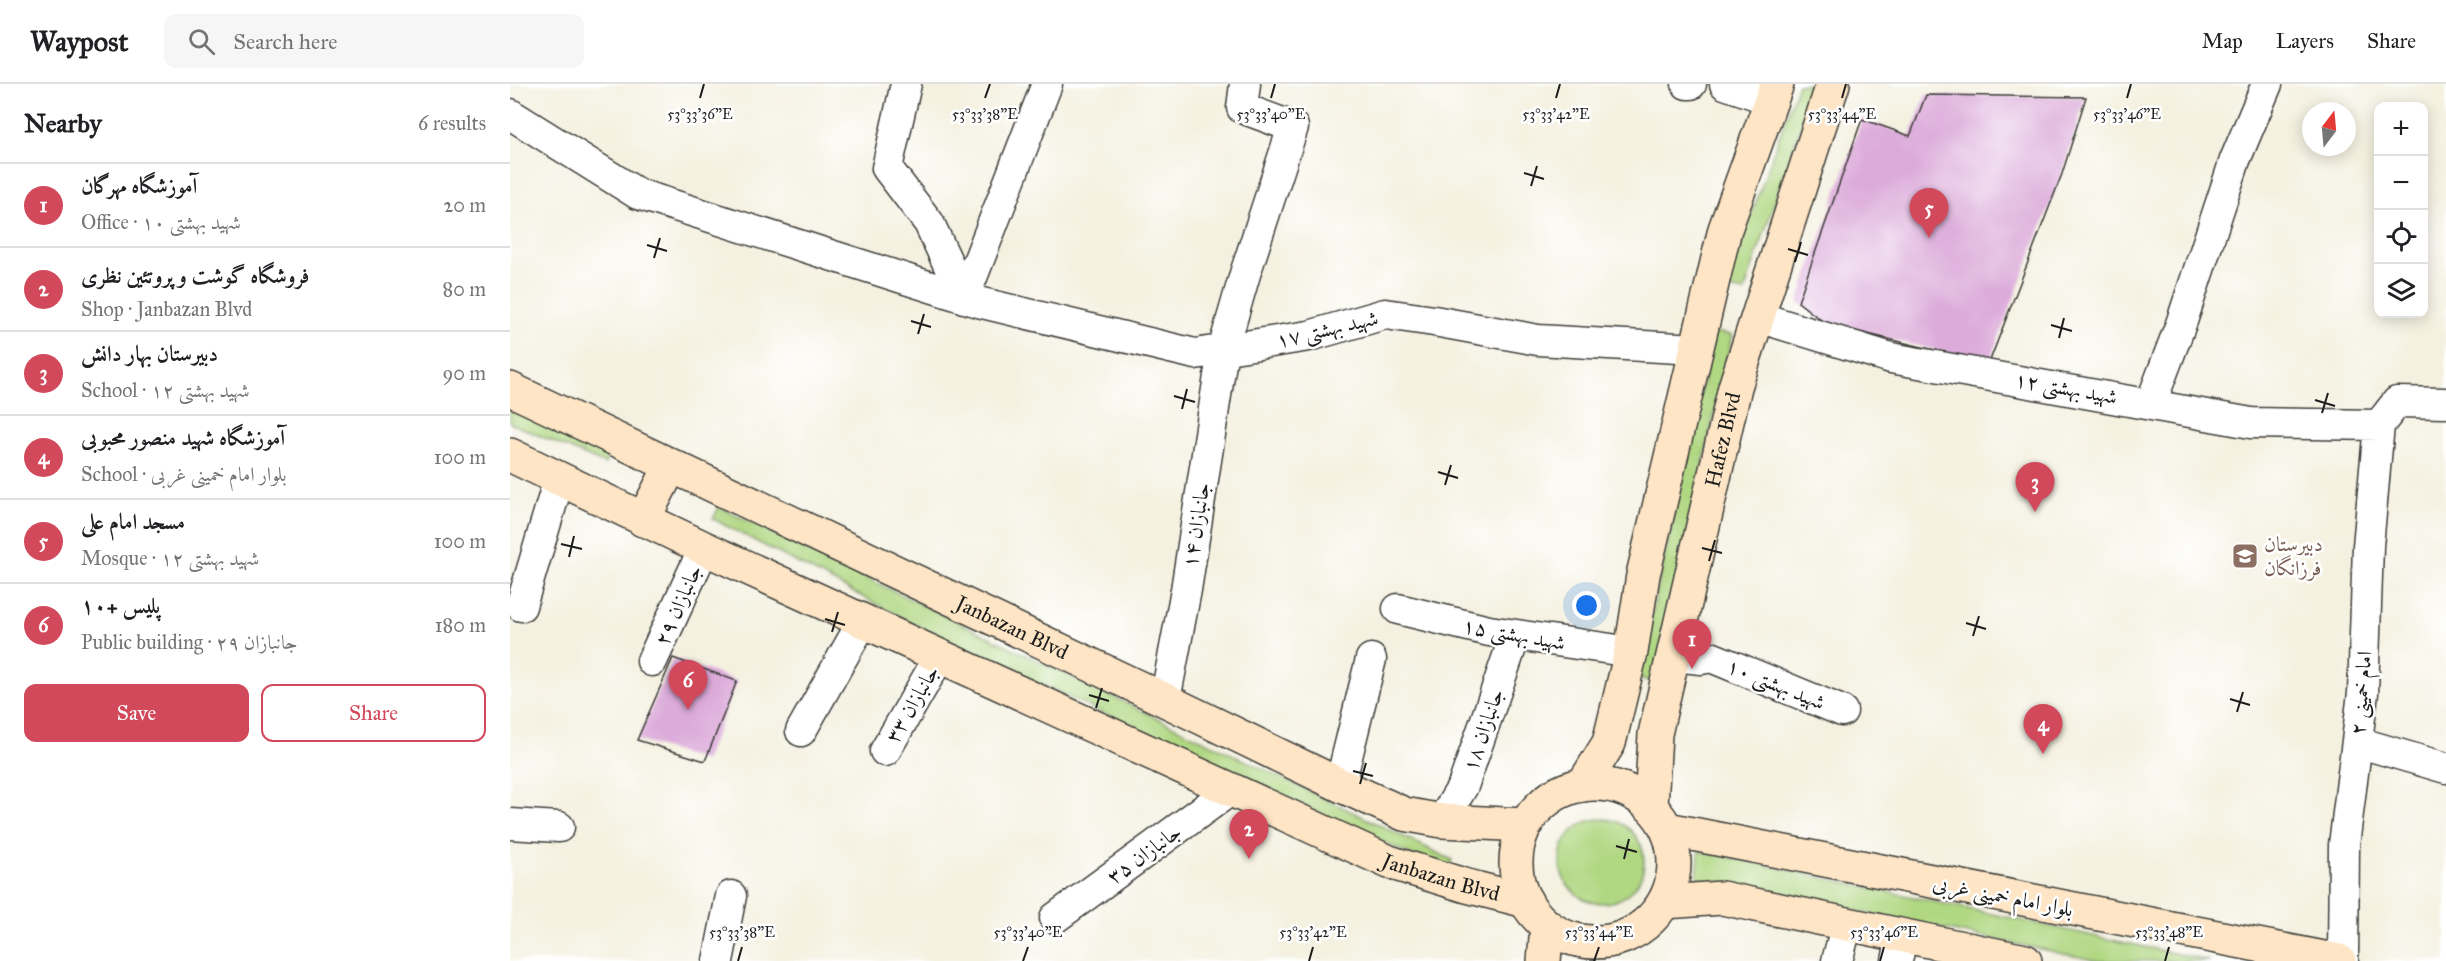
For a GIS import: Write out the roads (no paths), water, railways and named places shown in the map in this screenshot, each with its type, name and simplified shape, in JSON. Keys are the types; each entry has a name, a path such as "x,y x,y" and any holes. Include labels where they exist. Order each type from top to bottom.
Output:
{"main road":[{"name":"Hafez Blvd","path":"1659,818 1655,734 1675,656 1735,387 1833,84"},
{"path":"1583,785 1609,743 1631,652 1643,575 1725,229 1774,92"},
{"name":"Janbazan Blvd","path":"510,389 1165,700 1340,786 1404,814 1442,821 1526,825"},
{"name":"Janbazan Blvd","path":"510,455 643,520 1389,862 1526,901"},
{"path":"643,520 671,465"},
{"path":"1601,783 1625,789 1659,818 1675,850 1674,878 1665,902 1648,924 1624,948 1568,938 1547,926 1526,901 1516,878 1516,854 1526,825 1536,809 1554,794 1583,785 1601,783"},
{"name":"بلوار امام خمینی غربی","path":"1659,818 2341,961"},
{"path":"1665,902 1722,898 1847,924 1899,948 2025,961"},
{"path":"1544,961 1547,926"}],"street":[{"path":"906,84 888,168 929,223 964,298"},
{"path":"964,298 1047,84"},
{"name":"جانبازان ۱۴","path":"1165,700 1186,590 1223,350 1293,127 1242,108 1245,84"},
{"path":"1725,84 1774,92"},
{"path":"2151,403 2182,321 2235,160 2266,84"},
{"name":"شهید بهشتی ۱۷","path":"510,114 638,194 964,298 1195,354 1310,336 1385,314 1538,340 1696,349"},
{"name":"شهید بهشتی ۱۲","path":"1758,317 1891,358 2151,403 2251,423 2379,425"},
{"path":"2379,425 2397,402 2446,403"},
{"name":"امام خمینی ۲","path":"2341,961 2344,845 2363,693 2368,546 2379,425"},
{"path":"521,606 559,479"},
{"name":"جانبازان ۲۹","path":"652,661 704,548"},
{"name":"شهید بهشتی ۱۵","path":"1398,609 1515,636 1631,652"},
{"path":"801,731 863,621"},
{"name":"جانبازان ۱۸","path":"1442,821 1463,786 1515,636"},
{"name":"جانبازان ۳۳","path":"885,751 940,656"},
{"name":"شهید بهشتی ۱۰","path":"1675,656 1701,659 1711,657 1842,711"},
{"path":"1340,786 1371,659"},
{"path":"2357,742 2446,768"},
{"name":"جانبازان ۳۵","path":"1055,918 1232,789"},
{"path":"510,824 559,827"},
{"path":"717,961 731,896"},
{"path":"1837,961 1847,924"}],"place":[{"name":"مسجد امام علی","path":"1929,238"},
{"name":"دبیرستان بهار دانش","path":"2035,512"},
{"name":"دبیرستان فرزانگان","path":"2245,556"},
{"name":"آموزشگاه مهرگان","path":"1692,669"},
{"name":"پلیس +۱۰","path":"688,710"},
{"name":"آموزشگاه شهید منصور محبوبی","path":"2043,754"},
{"name":"فروشگاه گوشت و پروتئین نظری","path":"1249,859"}]}
